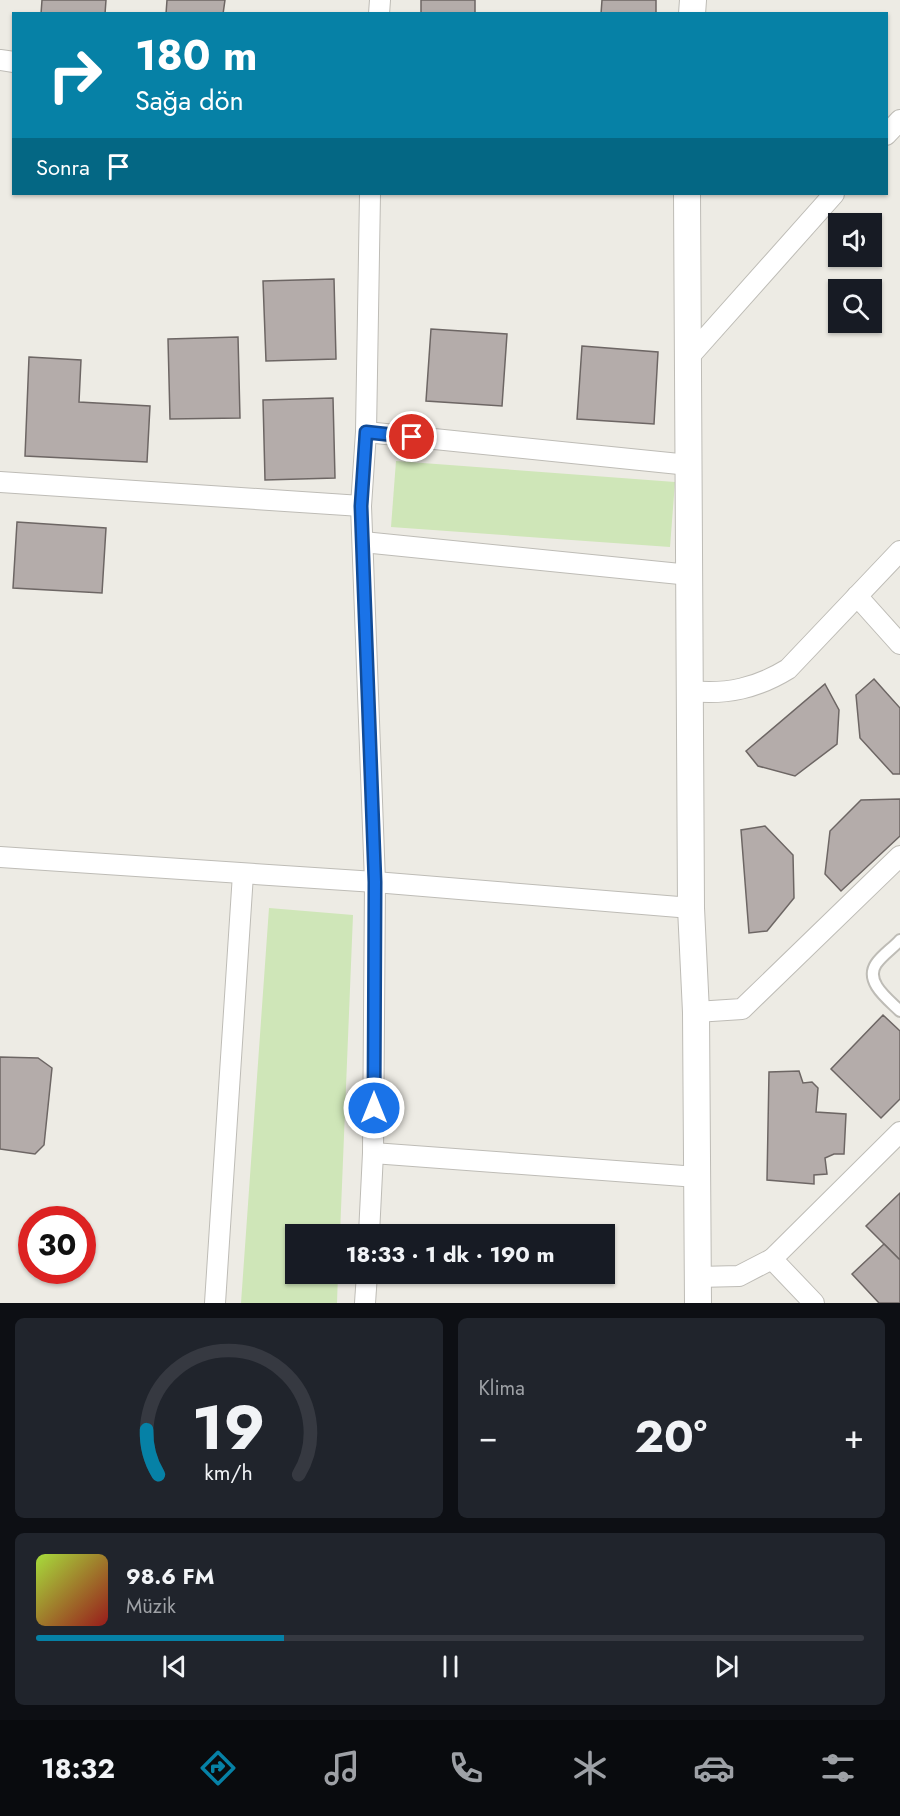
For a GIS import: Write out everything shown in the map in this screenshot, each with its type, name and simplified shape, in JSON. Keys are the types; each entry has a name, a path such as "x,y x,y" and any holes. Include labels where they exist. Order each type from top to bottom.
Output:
{"street":[{"path":"888,133 900,120"},
{"path":"369,1224 373,1153 375,882 361,506 366,432 370,195"},
{"path":"687,195 691,908 696,1012 698,1303"},
{"path":"688,358 833,195"},
{"path":"366,432 689,465"},
{"path":"0,482 361,506"},
{"path":"363,542 690,575"},
{"path":"690,692 732,692 757,685 788,669 900,551"},
{"path":"857,596 900,644"},
{"path":"0,856 375,882 691,908"},
{"path":"696,1012 742,1009 900,856"},
{"path":"215,1303 243,874"},
{"path":"698,1277 739,1276 772,1259 900,1132"},
{"path":"373,1153 697,1177"},
{"path":"772,1259 814,1303"},
{"path":"366,1303 367,1284"}],"lane":[{"path":"900,940 876,965 874,971 876,986 900,1011"}],"green space":[{"path":"396,461 675,482 670,547 391,527"},
{"path":"269,908 353,915 340,1224 285,1224 285,1284 338,1284 337,1303 241,1303"}],"building":[{"path":"42,0 106,0 105,12 41,12"},
{"path":"167,0 225,0 223,12 166,12"},
{"path":"421,0 475,0 475,12 421,12"},
{"path":"602,0 656,0 656,12 601,12"},
{"path":"334,279 336,359 266,361 263,281"},
{"path":"431,329 507,334 502,406 426,401"},
{"path":"238,337 240,418 170,419 168,339"},
{"path":"582,346 658,352 654,424 577,419"},
{"path":"29,357 81,360 79,402 150,406 147,462 25,456"},
{"path":"333,398 335,478 265,480 263,400"},
{"path":"17,522 106,528 102,593 13,588"},
{"path":"874,679 900,708 900,774 893,774 860,738 856,695"},
{"path":"825,684 839,710 837,744 795,776 758,766 746,751"},
{"path":"900,799 900,836 841,891 825,874 830,831 861,800"},
{"path":"765,826 793,855 794,898 767,931 749,933 741,830"},
{"path":"883,1015 900,1031 900,1099 881,1118 831,1069"},
{"path":"0,1057 38,1058 52,1068 44,1145 35,1154 0,1149"},
{"path":"799,1071 803,1083 812,1082 818,1088 816,1112 846,1114 844,1154 834,1154 825,1158 827,1174 814,1175 814,1184 767,1180 769,1072"},
{"path":"900,1193 900,1260 866,1226"},
{"path":"884,1244 900,1260 900,1303 879,1303 852,1274"}],"route":[{"path":"374,1108 375,882 361,506 366,432 412,437"}]}
